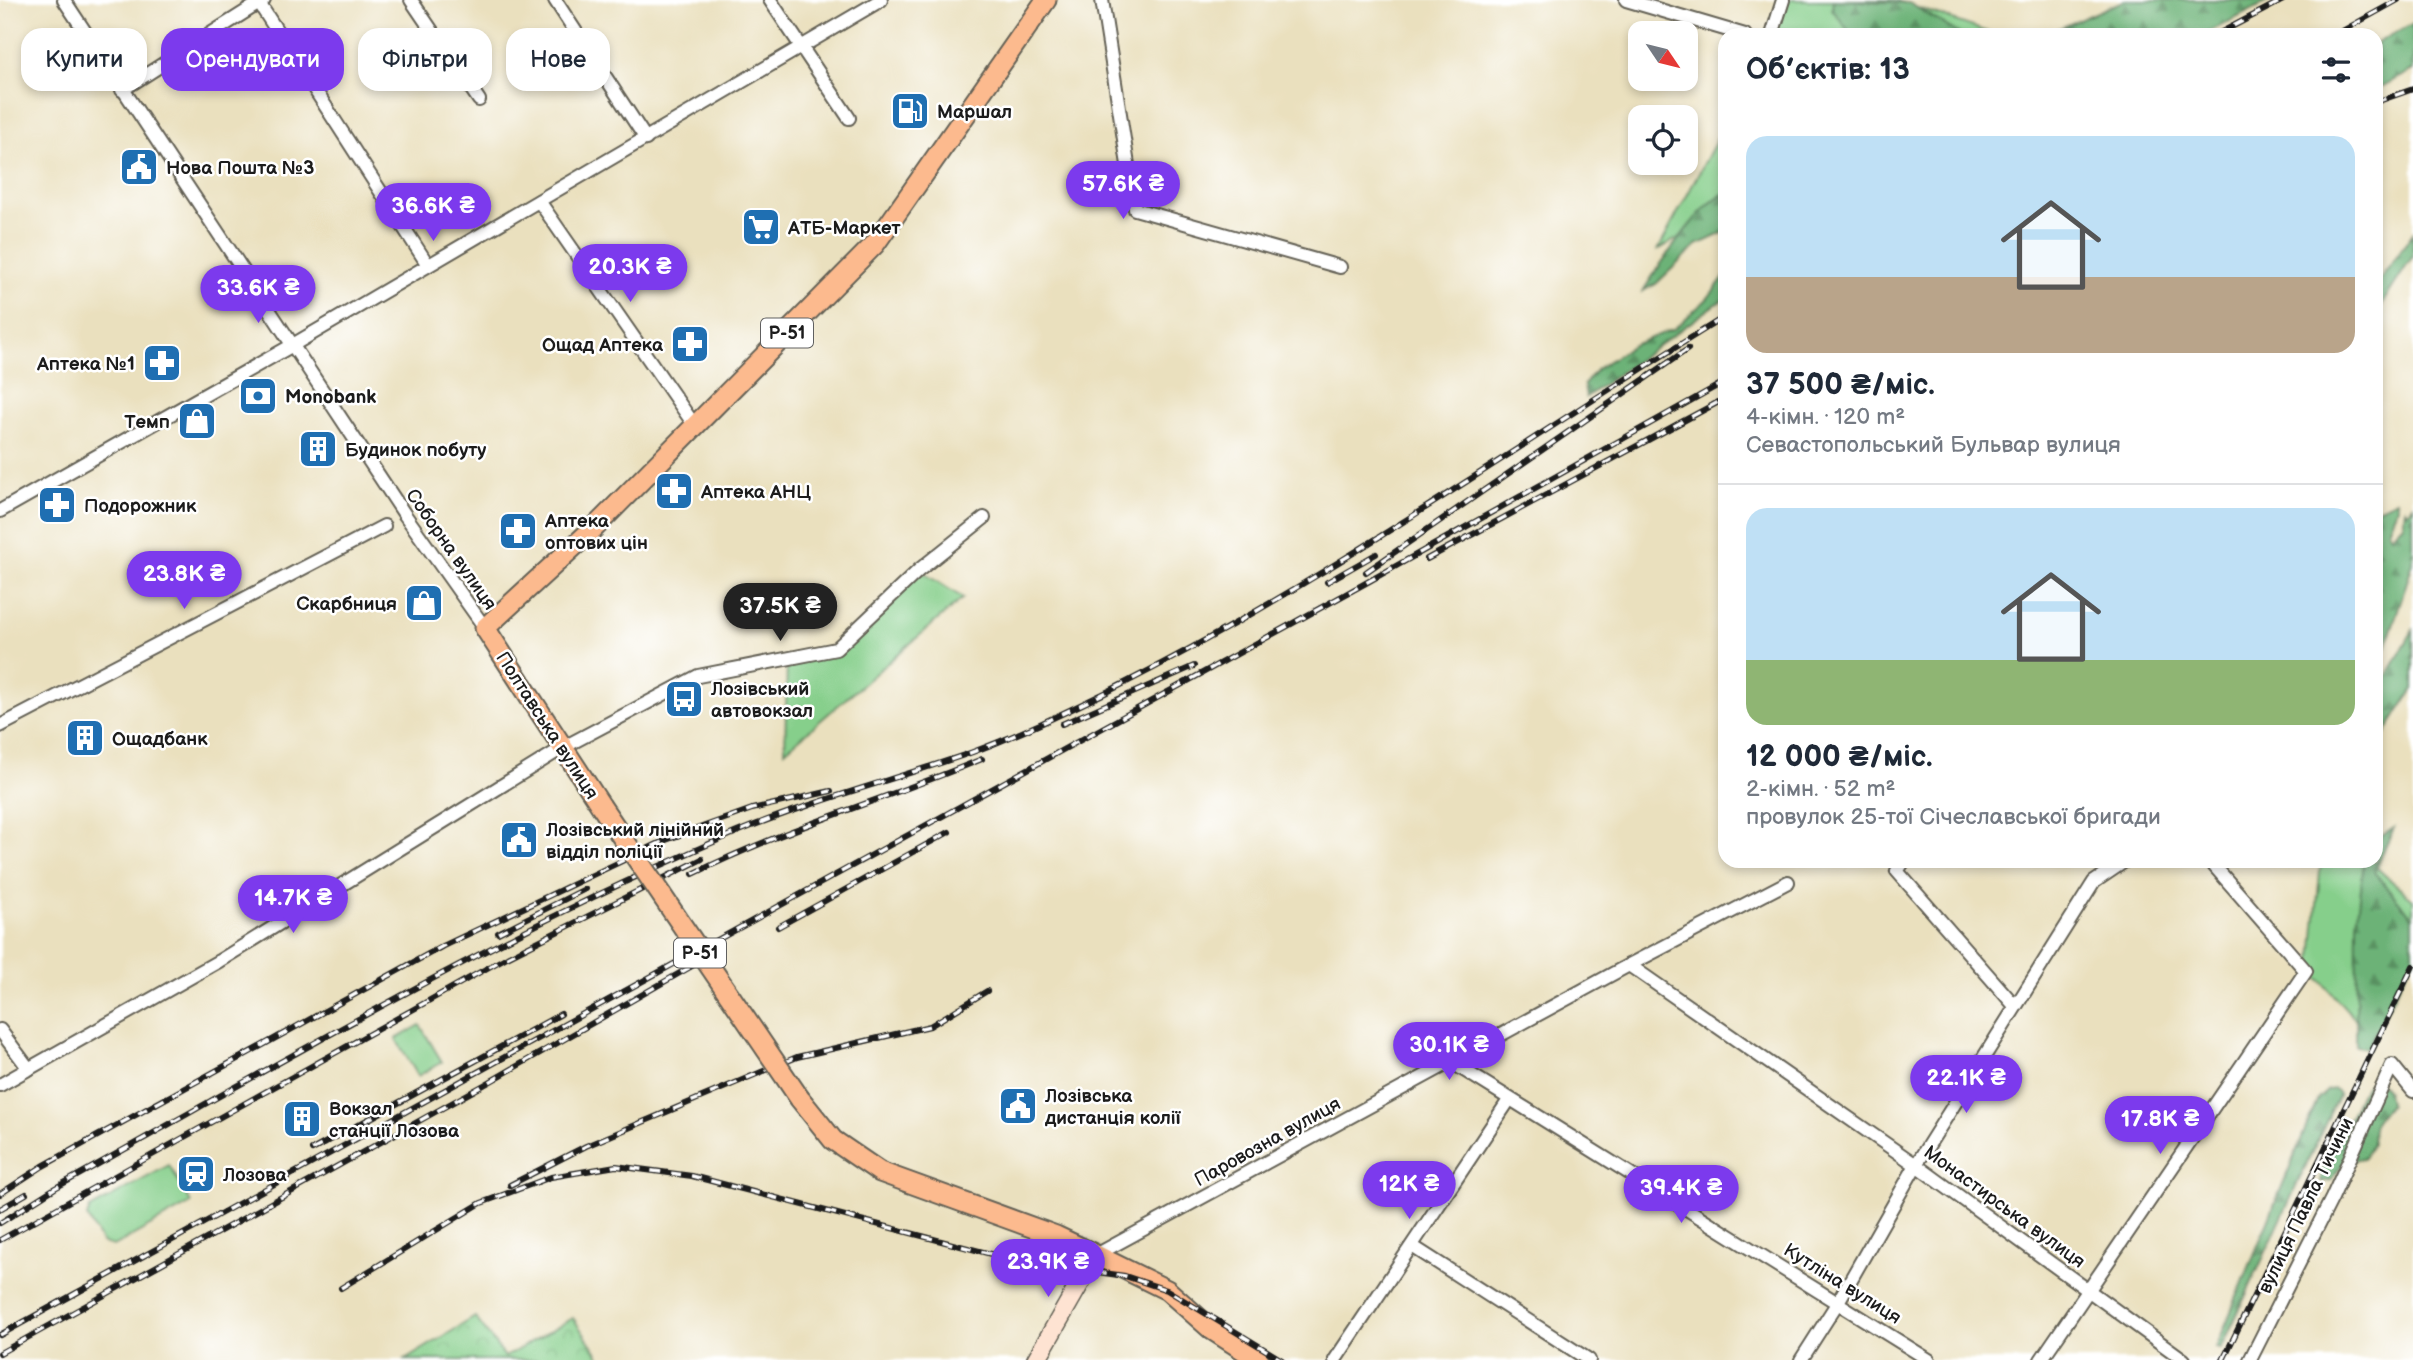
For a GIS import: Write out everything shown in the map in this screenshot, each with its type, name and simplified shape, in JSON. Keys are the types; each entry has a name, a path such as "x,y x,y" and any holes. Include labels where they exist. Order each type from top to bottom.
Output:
{"main road":[{"name":"Р-51","path":"485,628 596,526 875,244 1046,0"},
{"name":"Полтавська вулиця","path":"485,628 601,806 800,1099 833,1140 880,1172 1056,1236 1096,1255"},
{"name":"Р-51","path":"1096,1255 1167,1290 1211,1329 1259,1360"},
{"path":"1036,1360 1096,1255"}],"street":[{"name":"Соборна вулиця","path":"64,0 82,28"},
{"path":"411,0 479,100"},
{"path":"555,0 646,139"},
{"path":"770,0 849,118"},
{"path":"0,511 291,346 881,0"},
{"path":"1102,0 1135,209 1340,267"},
{"path":"1626,0 1721,28"},
{"path":"1774,28 1783,0"},
{"path":"147,74 260,1 428,265"},
{"name":"Соборна вулиця","path":"123,91 404,515 485,628"},
{"path":"539,201 695,426"},
{"path":"0,1085 219,961 564,747 698,676 836,649 919,570 984,518"},
{"path":"0,726 384,526"},
{"path":"1903,868 2015,1006"},
{"path":"1801,1360 1838,1302 1916,1165 2094,881 2114,868"},
{"path":"2041,1360 2306,971 2216,868"},
{"name":"Паровозна вулиця","path":"1096,1255 1788,881"},
{"name":"Монастирська вулиця","path":"1629,965 1916,1165 2184,1360"},
{"path":"0,1030 29,1069"},
{"name":"Кутліна вулиця","path":"1451,1062 1929,1360"},
{"name":"вулиця Павла Тичини","path":"2250,1360 2332,1198 2392,1065 2413,1091"},
{"path":"1335,1360 1509,1100"},
{"path":"1412,1246 1589,1360"}],"green space":[{"path":"1783,0 1895,0 1976,28 1774,28"},
{"path":"1833,0 1909,3 1950,28 1847,28 1832,9"},
{"path":"2125,0 2271,0 2217,28 2060,28"},
{"path":"2413,23 2413,70 2383,86 2383,40"},
{"path":"1718,137 1718,214 1658,250"},
{"path":"1718,198 1718,235 1697,245 1656,284 1643,291 1669,252 1703,210"},
{"path":"2413,233 2413,256 2383,303 2383,276"},
{"path":"1718,285 1718,303 1586,397 1584,385 1597,369 1633,345 1674,329 1707,299"},
{"path":"2396,500 2397,508 2388,530 2391,536 2403,524 2405,509 2407,513 2413,505 2413,563 2383,652 2383,506"},
{"path":"919,570 963,598 785,751 787,659 837,649"},
{"path":"2413,630 2413,689 2383,736 2383,683"},
{"path":"2394,828 2383,852 2383,835"},
{"path":"2320,868 2376,868 2413,899 2413,934 2366,1031 2311,970"},
{"path":"2363,868 2376,868 2374,872 2413,918 2413,959 2367,1048 2356,1046 2357,924"},
{"path":"420,1025 442,1062 418,1076 396,1039"},
{"path":"2378,1081 2386,1089 2390,1105 2375,1122 2372,1131 2373,1144 2363,1158 2348,1163 2331,1180 2321,1182 2321,1170 2344,1131 2360,1094 2370,1082"},
{"path":"2335,1089 2339,1094 2221,1349 2216,1348 2318,1099 2328,1090"},
{"path":"169,1165 191,1203 114,1246 102,1243 87,1217 90,1209"},
{"path":"475,1317 505,1357 573,1318 602,1360 405,1360"}],"railway":[{"path":"2229,28 2283,0"},
{"path":"2348,28 2398,0"},
{"path":"2383,100 2413,89"},
{"path":"0,1223 55,1188 307,1047 562,912 765,821 1005,739 1058,716 1189,649 1345,558 1718,321"},
{"path":"1366,572 1688,349"},
{"path":"0,1335 1364,584 1718,385"},
{"path":"1427,559 1718,402"},
{"path":"1327,582 1376,554"},
{"path":"1062,724 1194,666"},
{"path":"693,874 764,842 982,759"},
{"path":"0,1194 43,1166 443,946 666,840 752,809 831,791"},
{"path":"778,927 949,832"},
{"path":"0,1240 507,957 702,859"},
{"path":"498,933 585,889"},
{"path":"0,1353 484,1085 720,950"},
{"path":"2223,1360 2413,966"},
{"path":"510,1185 586,1146 797,1057 930,1026 987,991"},
{"path":"312,1150 561,1014"},
{"path":"341,1288 481,1203 551,1177 616,1166 692,1176 1052,1270"},
{"path":"0,1209 26,1194"},
{"path":"1039,1256 1090,1271 1125,1276 1167,1290 1282,1360"}],"place":[{"name":"Маршал","path":"910,111"},
{"name":"Нова Пошта №3","path":"139,167"},
{"name":"АТБ-Маркет","path":"761,227"},
{"name":"Ощад Аптека","path":"690,344"},
{"name":"Аптека №1","path":"162,363"},
{"name":"Monobank","path":"258,396"},
{"name":"Темп","path":"197,421"},
{"name":"Будинок побуту","path":"318,449"},
{"name":"Аптека АНЦ","path":"674,491"},
{"name":"Подорожник","path":"57,505"},
{"name":"Аптека оптових цін","path":"518,531"},
{"name":"Скарбниця","path":"424,603"},
{"name":"Лозівський автовокзал","path":"684,699"},
{"name":"Ощадбанк","path":"85,738"},
{"name":"Лозівський лінійний відділ поліції","path":"519,840"},
{"name":"Лозівська дистанція колії","path":"1018,1106"},
{"name":"Вокзал станції Лозова","path":"302,1119"},
{"name":"Лозова","path":"196,1174"}]}
